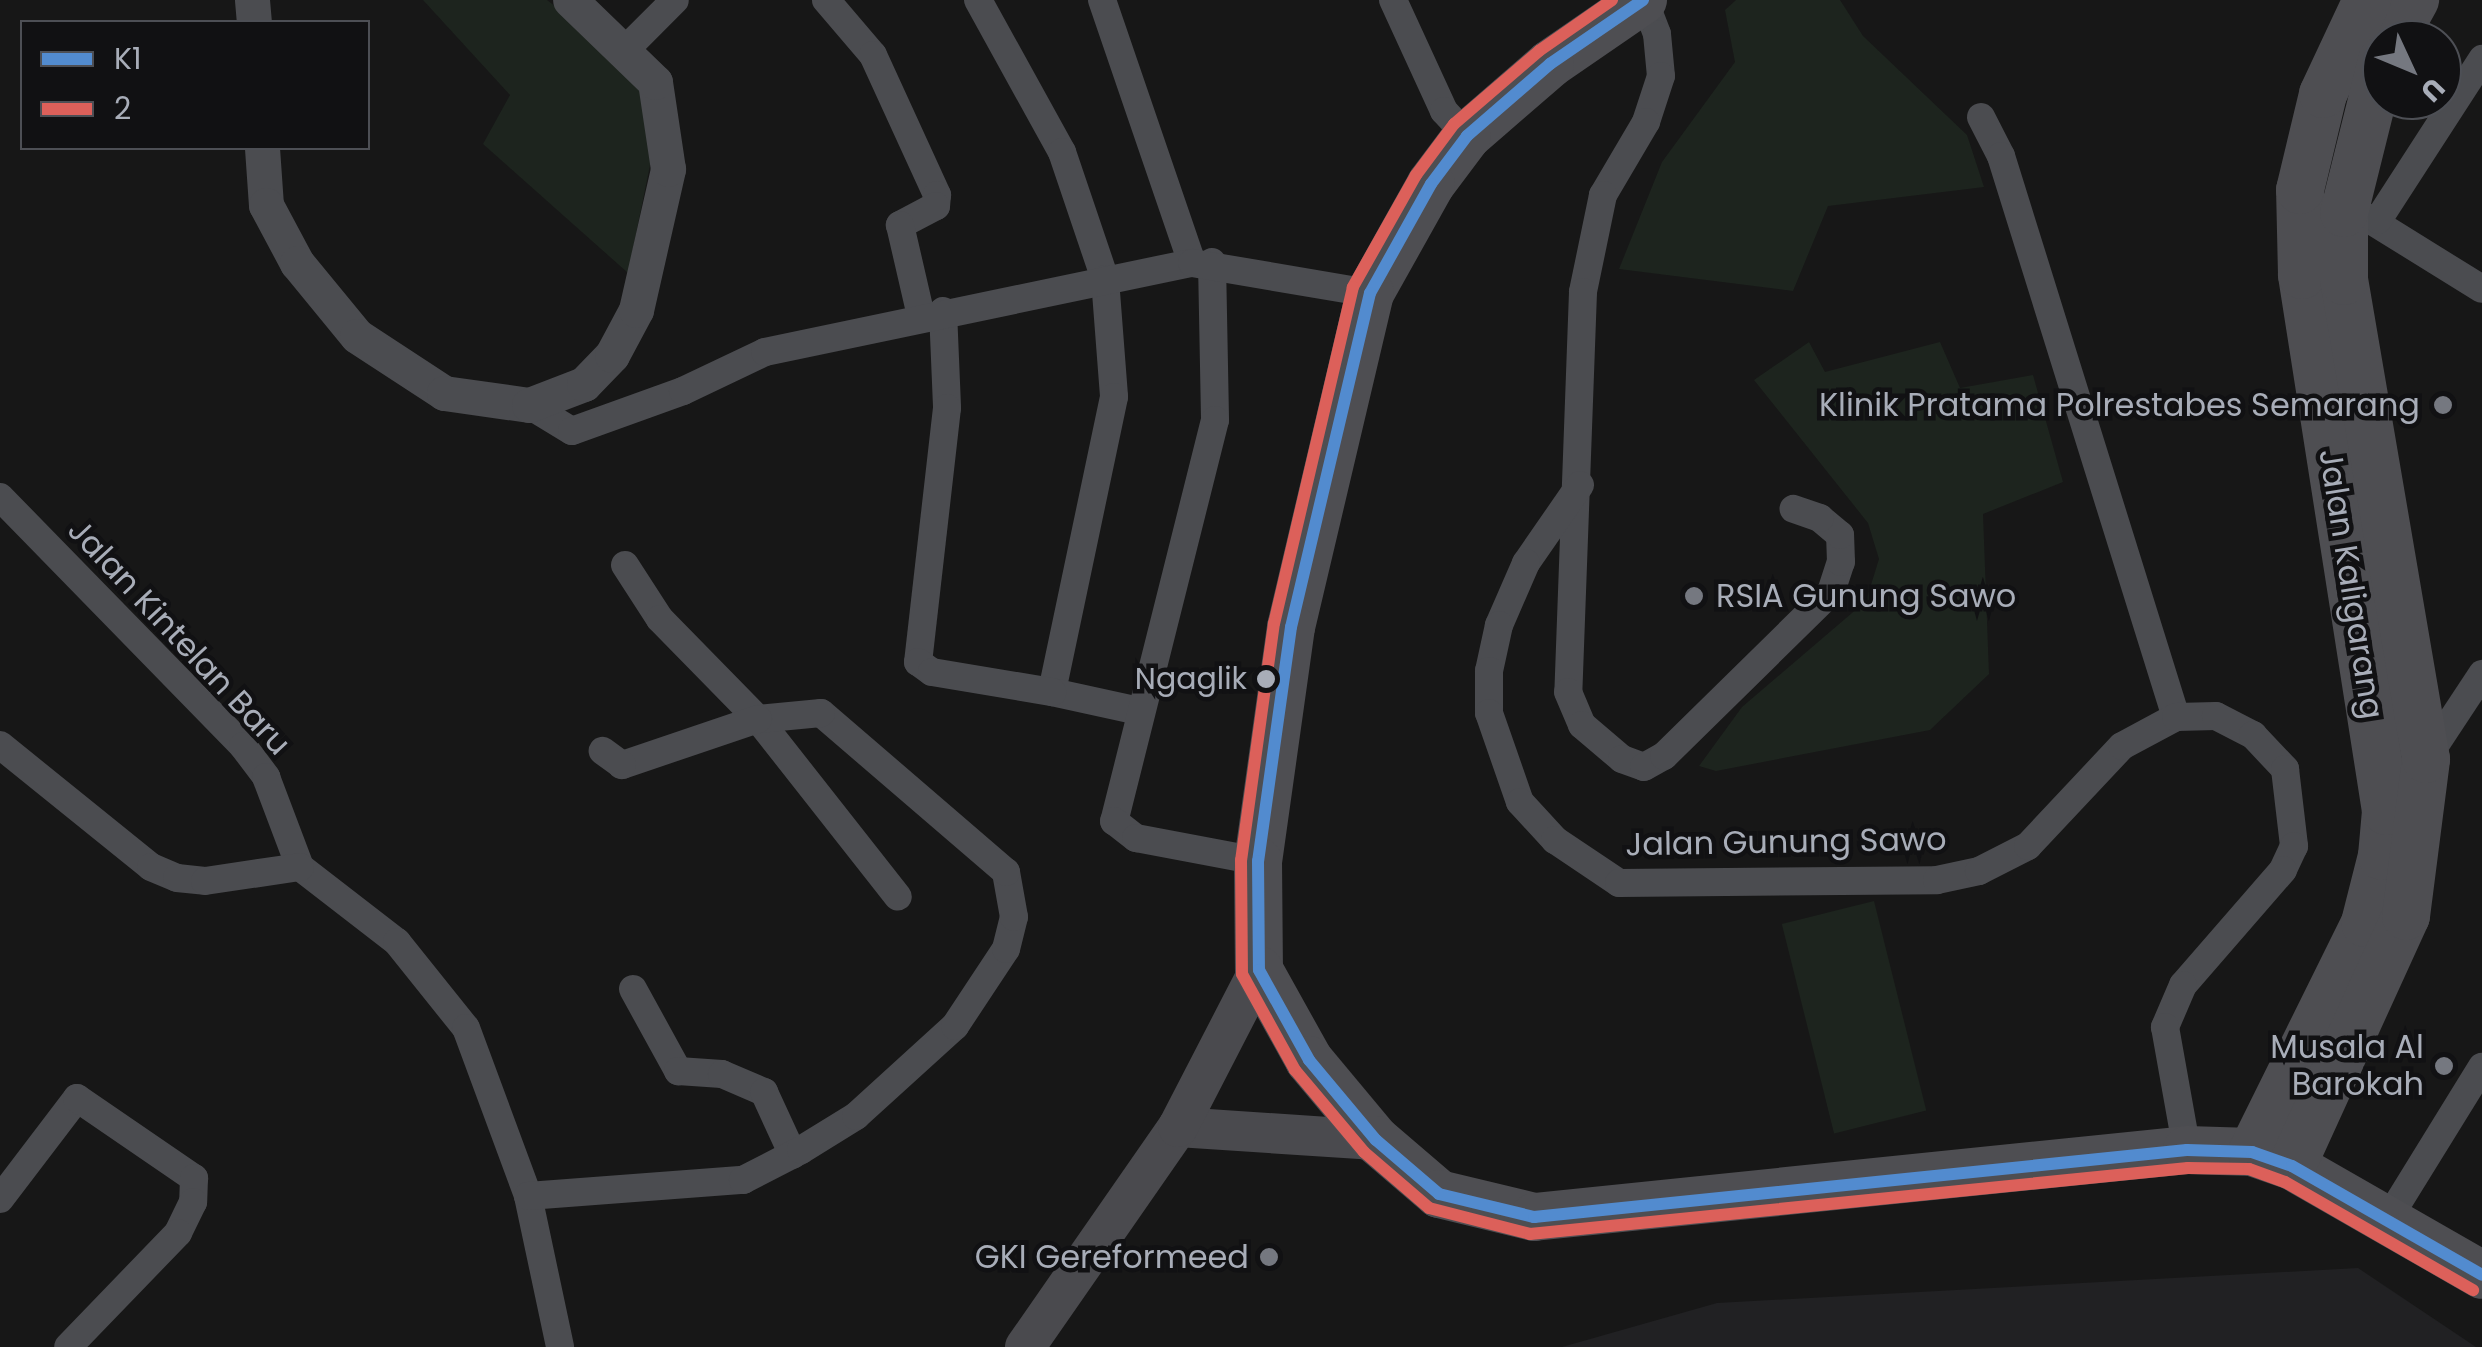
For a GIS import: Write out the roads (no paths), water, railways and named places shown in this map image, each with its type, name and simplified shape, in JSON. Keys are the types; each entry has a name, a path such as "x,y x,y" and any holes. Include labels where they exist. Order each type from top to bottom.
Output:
{"highway":[{"path":"1644,0 1550,64 1466,136 1370,294 1291,627 1258,860 1259,970 1316,1071 1376,1140 1439,1194 1534,1217 2187,1150 2272,1159 2477,1261"},
{"name":"Jalan Kaligarang","path":"2272,1159 2406,916 2426,759 2355,465 2302,275 2300,190 2324,94 2367,0"},
{"name":"Jalan Kaligarang","path":"2272,1159 2365,923 2382,856 2386,811 2355,465 2344,281 2361,216 2374,120"}],"main road":[{"path":"1026,1347 1178,1127 1259,970"},
{"path":"1178,1127 1376,1140"}],"street":[{"path":"529,405 584,384 612,354 644,283 668,169 655,82 626,49 570,0"},
{"path":"626,49 675,0"},
{"path":"826,0 873,56 937,195 936,206 900,225 932,314 946,408 918,662 932,672 1139,711"},
{"path":"978,0 1062,152 1105,279 1114,397 1052,692"},
{"path":"1102,0 1202,262 1215,420 1114,820 1136,838 1258,860"},
{"path":"1393,0 1444,111 1466,136"},
{"path":"1644,0 1657,34 1660,76 1646,122 1603,195 1583,292 1580,485 1568,692 1582,724 1622,759 1644,767 1664,756 1831,592 1842,562 1840,535 1820,518 1794,510"},
{"path":"2482,58 2361,216 2482,289"},
{"path":"1982,117 2007,174 2176,716 2216,716 2254,734 2285,769 2294,846 2283,870 2183,984 2165,1027 2187,1150"},
{"path":"262,150 266,204 297,263 356,336 444,393 529,405 572,430 683,391 766,352 932,314 1202,262 1370,294"},
{"name":"Jalan Gunung Sawo","path":"1580,485 1526,563 1499,624 1488,670 1489,713 1520,802 1556,840 1620,883 1937,880 1980,872 2028,846 2122,746 2176,716"},
{"name":"Jalan Kintelan Baru","path":"0,497 243,746 266,777 300,867"},
{"path":"625,565 686,648 758,719 898,897"},
{"path":"2426,759 2479,683"},
{"path":"528,1196 708,1186 743,1180 856,1116 955,1026 1006,949 1013,893 1006,872 820,713 758,719 622,765 603,750"},
{"path":"0,745 151,867 177,878 300,867 398,942 434,980 466,1028 528,1196 560,1347"},
{"path":"633,988 678,1071 722,1074 764,1092 792,1154"},
{"path":"2388,1219 2482,1067"},
{"path":"0,1199 77,1098 194,1178 193,1202 178,1233 68,1347"}],"place":[{"name":"Klinik Pratama Polrestabes Semarang","path":"2443,405"},
{"name":"RSIA Gunung Sawo","path":"1694,596"},
{"name":"Ngaglik","path":"1266,679"},
{"name":"Musala Al Barokah","path":"2444,1066"},
{"name":"GKI Gereformeed","path":"1269,1257"}]}
